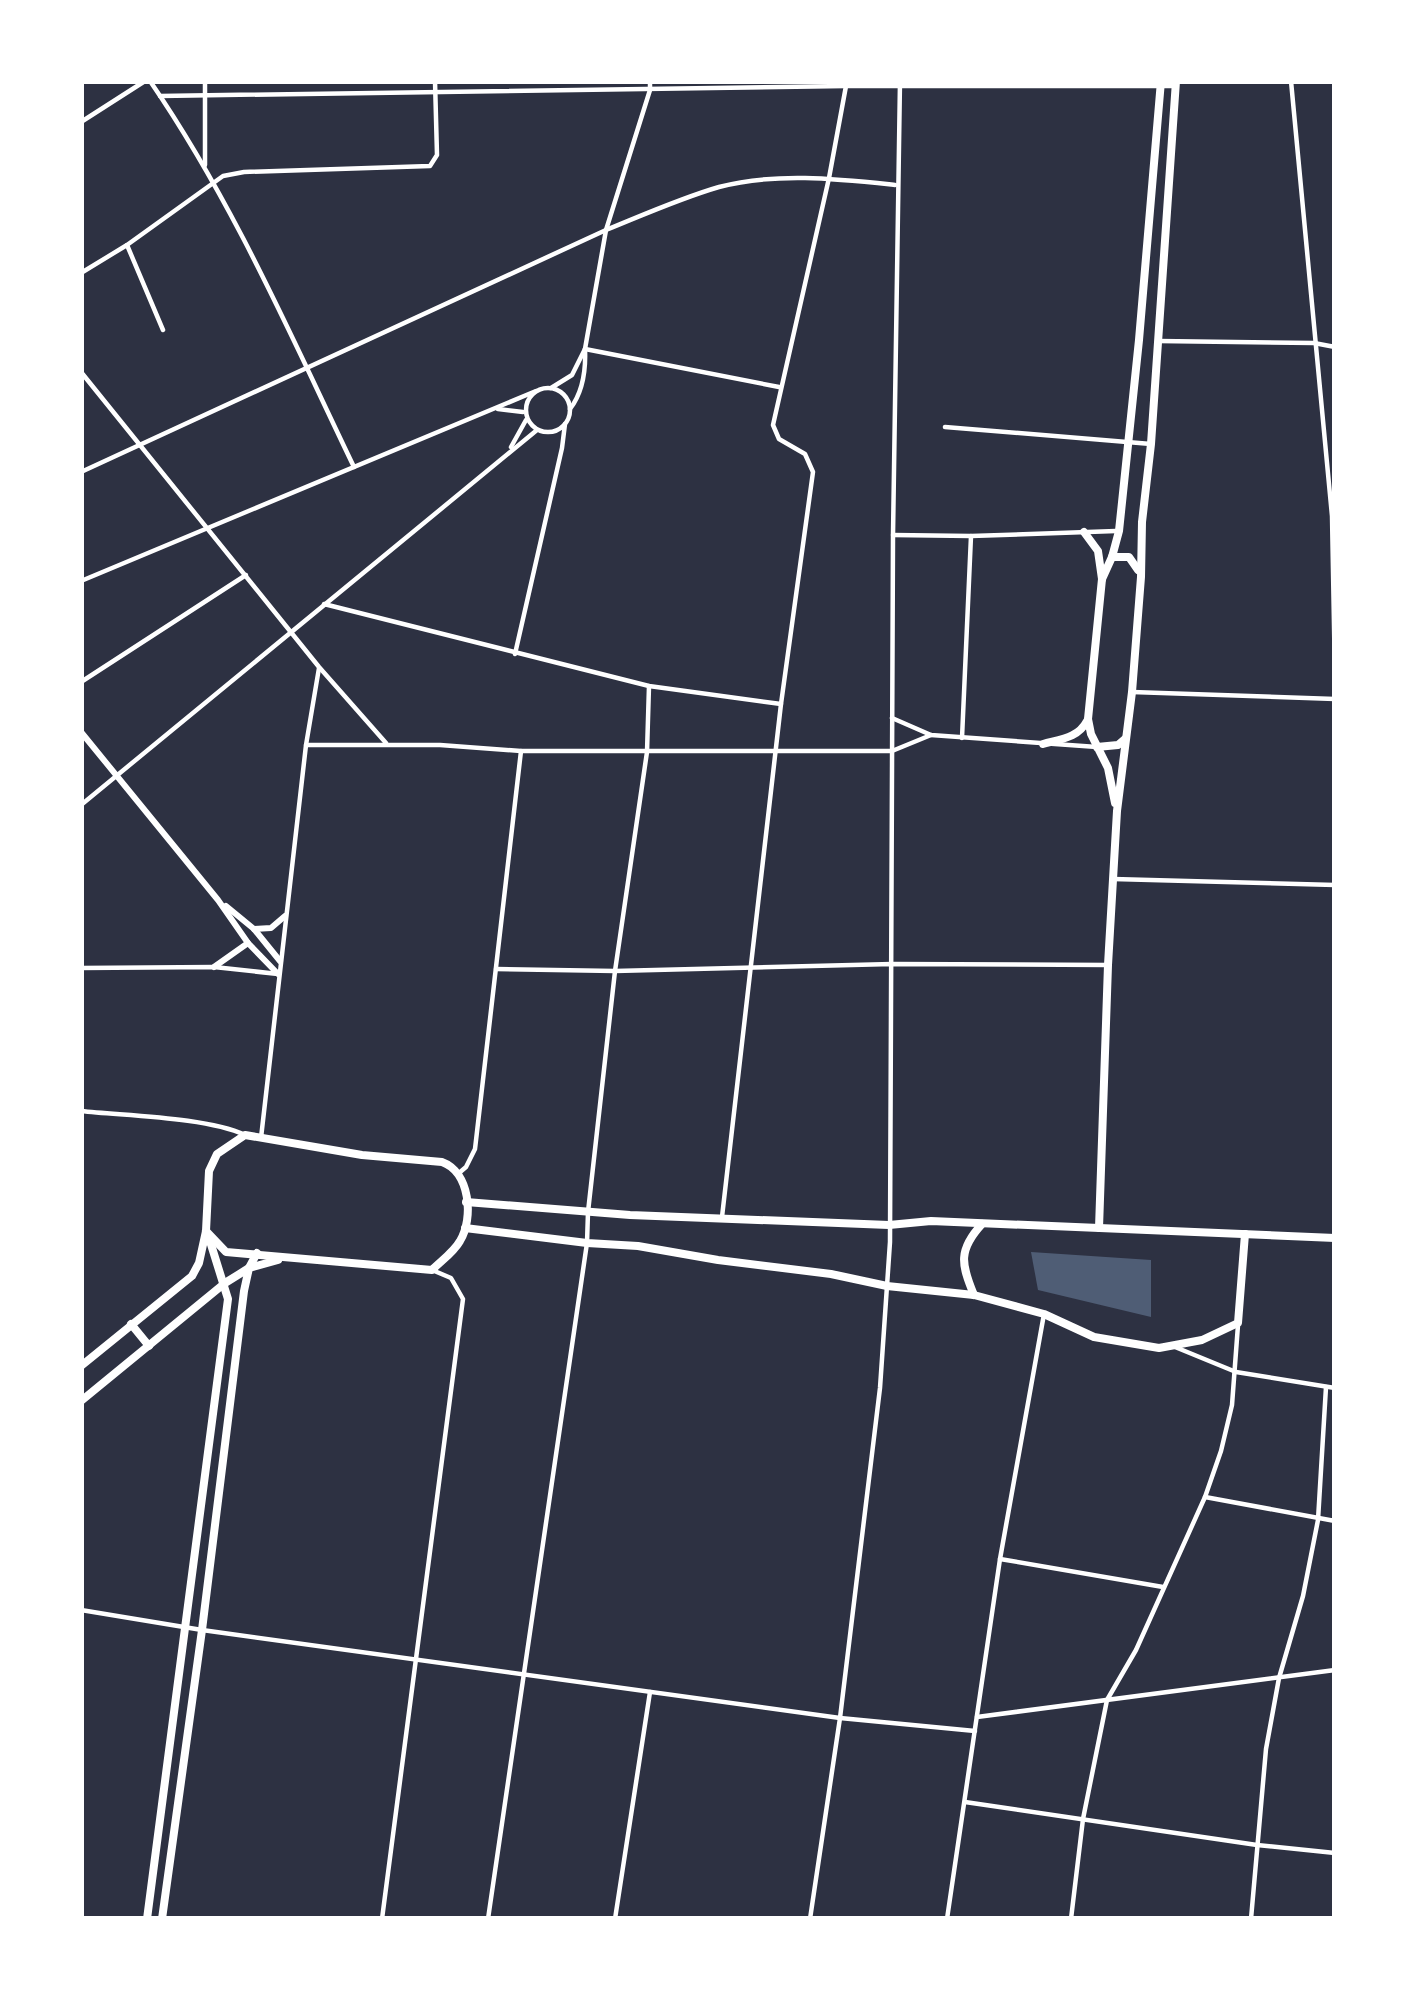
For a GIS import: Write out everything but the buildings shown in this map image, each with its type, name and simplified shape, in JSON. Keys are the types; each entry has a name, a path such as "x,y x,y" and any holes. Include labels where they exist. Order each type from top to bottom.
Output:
{"main road":[{"path":"1102,579 1119,531 1161,83"},
{"path":"1100,1228 1117,811 1132,692 1176,83"},
{"path":"1043,744 1073,736 1088,719 1102,579 1098,551 1084,532"},
{"path":"1112,557 1130,557 1141,577"},
{"path":"1088,719 1108,768 1117,811"},
{"path":"1097,748 1126,739"},
{"path":"81,1366 192,1276 206,1231 209,1171 217,1154 245,1135 362,1155 442,1162 459,1173 467,1189 460,1243 432,1270 226,1252 206,1231"},
{"path":"466,1202 588,1213 1335,1238"},
{"path":"974,1295 965,1273 964,1249 983,1223"},
{"path":"465,1228 638,1246 887,1286 974,1295 1044,1314 1094,1337 1159,1348 1202,1340 1238,1322 1245,1234"},
{"path":"147,1919 228,1299 206,1231"},
{"path":"162,1919 241,1314 256,1253"},
{"path":"81,1401 225,1283 249,1268 284,1258"},
{"path":"131,1324 149,1346"}],"street":[{"path":"81,122 148,81 160,96 214,182 355,467"},
{"path":"205,81 205,166"},
{"path":"81,273 223,176 434,163 435,81"},
{"path":"514,654 565,424 579,398 586,366 606,230 650,81"},
{"path":"1291,81 1332,516 1335,680"},
{"path":"810,1919 880,1388 887,1286 900,83"},
{"path":"160,96 1176,83"},
{"path":"722,1217 813,472 805,454 774,433 847,86"},
{"path":"81,472 606,230 723,186 829,178 898,185"},
{"path":"128,244 163,330"},
{"path":"1158,341 1335,347"},
{"path":"585,349 780,387"},
{"path":"81,581 551,388 572,375 585,349"},
{"path":"81,372 386,744"},
{"path":"551,388 564,395 570,410"},
{"path":"508,452 536,391"},
{"path":"493,409 526,415 537,430"},
{"path":"81,805 508,452 537,430 552,432 565,424"},
{"path":"945,427 1150,444"},
{"path":"893,535 1119,531"},
{"path":"962,738 971,536"},
{"path":"81,682 246,575"},
{"path":"323,604 649,686 782,704"},
{"path":"261,1138 319,667"},
{"path":"488,1919 587,1243 615,971 647,752 649,686"},
{"path":"1132,692 1335,699"},
{"path":"892,718 931,735 1097,748"},
{"path":"81,732 248,943 278,974"},
{"path":"306,745 440,745 521,752 892,751 931,735"},
{"path":"459,1173 475,1149 521,752"},
{"path":"1113,879 1335,886"},
{"path":"218,900 254,929 280,961"},
{"path":"254,929 271,928 285,916"},
{"path":"214,968 248,943"},
{"path":"496,969 1108,965"},
{"path":"81,968 214,968 278,974"},
{"path":"81,1111 200,1124 245,1135"},
{"path":"382,1919 463,1299 451,1278 432,1270"},
{"path":"947,1919 1000,1559 1044,1314"},
{"path":"1071,1919 1083,1819 1108,1700 1205,1498 1221,1451 1236,1372 1238,1322"},
{"path":"1174,1347 1236,1372 1335,1388"},
{"path":"1251,1919 1266,1749 1318,1520 1326,1387"},
{"path":"1205,1498 1335,1521"},
{"path":"1000,1559 1163,1587"},
{"path":"81,1610 839,1718 975,1731"},
{"path":"977,1717 1335,1670"},
{"path":"615,1919 650,1692"},
{"path":"965,1802 1335,1853"}],"water":[{"path":"1031,1252 1151,1260 1151,1317 1038,1290"}]}
